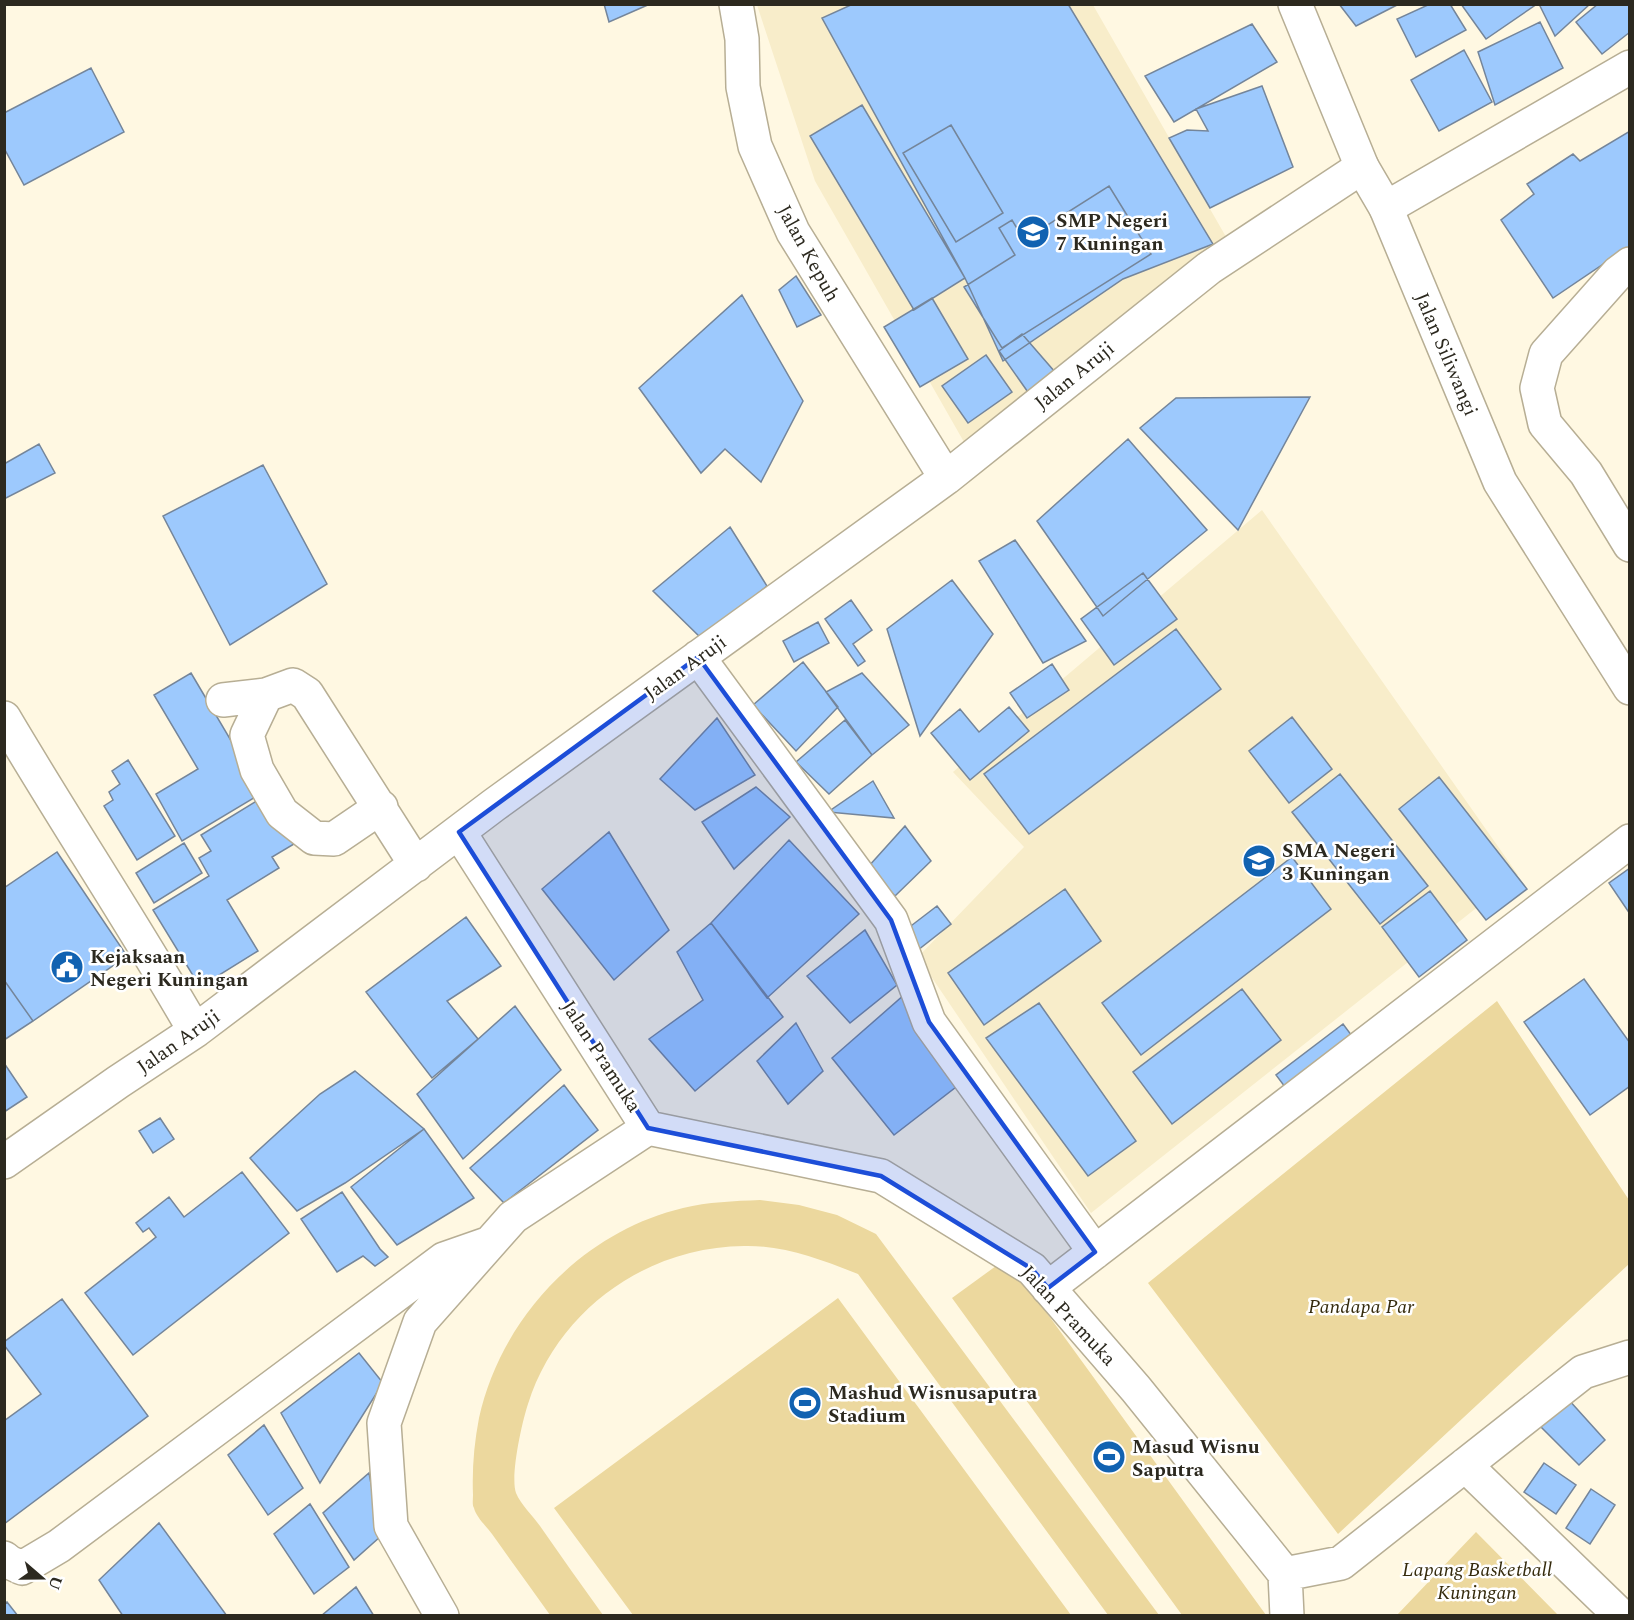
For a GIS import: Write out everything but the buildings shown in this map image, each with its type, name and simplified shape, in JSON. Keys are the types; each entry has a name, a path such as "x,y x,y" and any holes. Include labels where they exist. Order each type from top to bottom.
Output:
{"street":[{"name":"Jalan Kepuh","path":"736,4 742,39 743,87 755,146 805,251 946,478"},
{"name":"Jalan Siliwangi","path":"1295,4 1362,167 1386,208 1500,482 1629,688"},
{"path":"1386,208 1629,67"},
{"name":"Jalan Aruji","path":"4,1162 195,1031 459,832 946,478 1209,268 1362,167"},
{"path":"1629,264 1618,273 1546,354 1537,388 1545,424 1586,473 1629,545"},
{"path":"698,657 891,920 928,1022 1095,1252"},
{"path":"224,699 266,695 293,685 307,694 416,865"},
{"path":"266,695 247,735 257,770 282,813 314,838 334,839 381,807"},
{"path":"4,718 195,1031"},
{"name":"Jalan Pramuka","path":"459,832 648,1128 881,1176 1032,1269 1136,1389 1285,1574"},
{"path":"1048,1288 1629,841"},
{"path":"442,1616 391,1526 384,1422 420,1322 513,1217 648,1128"},
{"path":"4,1558 22,1568 58,1545 444,1259 490,1243"},
{"path":"1287,1616 1285,1574 1341,1563 1583,1372 1629,1357"},
{"path":"1465,1465 1621,1616"}],"highlighted area":[{"path":"698,657 891,920 929,1022 1095,1252 1048,1288 1032,1269 881,1176 648,1128 459,832"}],"shaded area":[{"name":"SMP Negeri 7 Kuningan","path":"757,5 1093,5 1237,256 972,456 815,181"},
{"name":"SMA Negeri 3 Kuningan","path":"1262,510 1518,875 1091,1213 918,957 1024,847 953,772"}],"green space":[{"name":"Pandapa Par","path":"1497,1001 1629,1200 1629,1264 1338,1534 1148,1283"},
{"path":"760,1200 799,1205 837,1215 876,1234 1159,1615 1108,1615 858,1274 788,1251 744,1246 708,1249 673,1258 640,1272 610,1290 584,1313 561,1340 542,1370 528,1404 520,1436 514,1474 516,1493 603,1615 550,1615 479,1518 473,1505 474,1456 479,1418 490,1381 506,1346 527,1314 551,1284 580,1259 612,1237 646,1220 683,1208 711,1203"},
{"name":"Masud Wisnu Saputra","path":"1007,1258 1266,1615 1182,1615 952,1298"},
{"name":"Mashud Wisnusaputra Stadium","path":"838,1298 1071,1615 633,1615 554,1508"},
{"name":"Lapang Basketball Kuningan","path":"1476,1532 1558,1615 1397,1615"}],"place":[{"name":"SMP Negeri 7 Kuningan","path":"1033,232"},
{"name":"SMA Negeri 3 Kuningan","path":"1259,861"},
{"name":"Kejaksaan Negeri Kuningan","path":"67,967"},
{"name":"Mashud Wisnusaputra Stadium","path":"805,1403"},
{"name":"Masud Wisnu Saputra","path":"1109,1457"}]}
